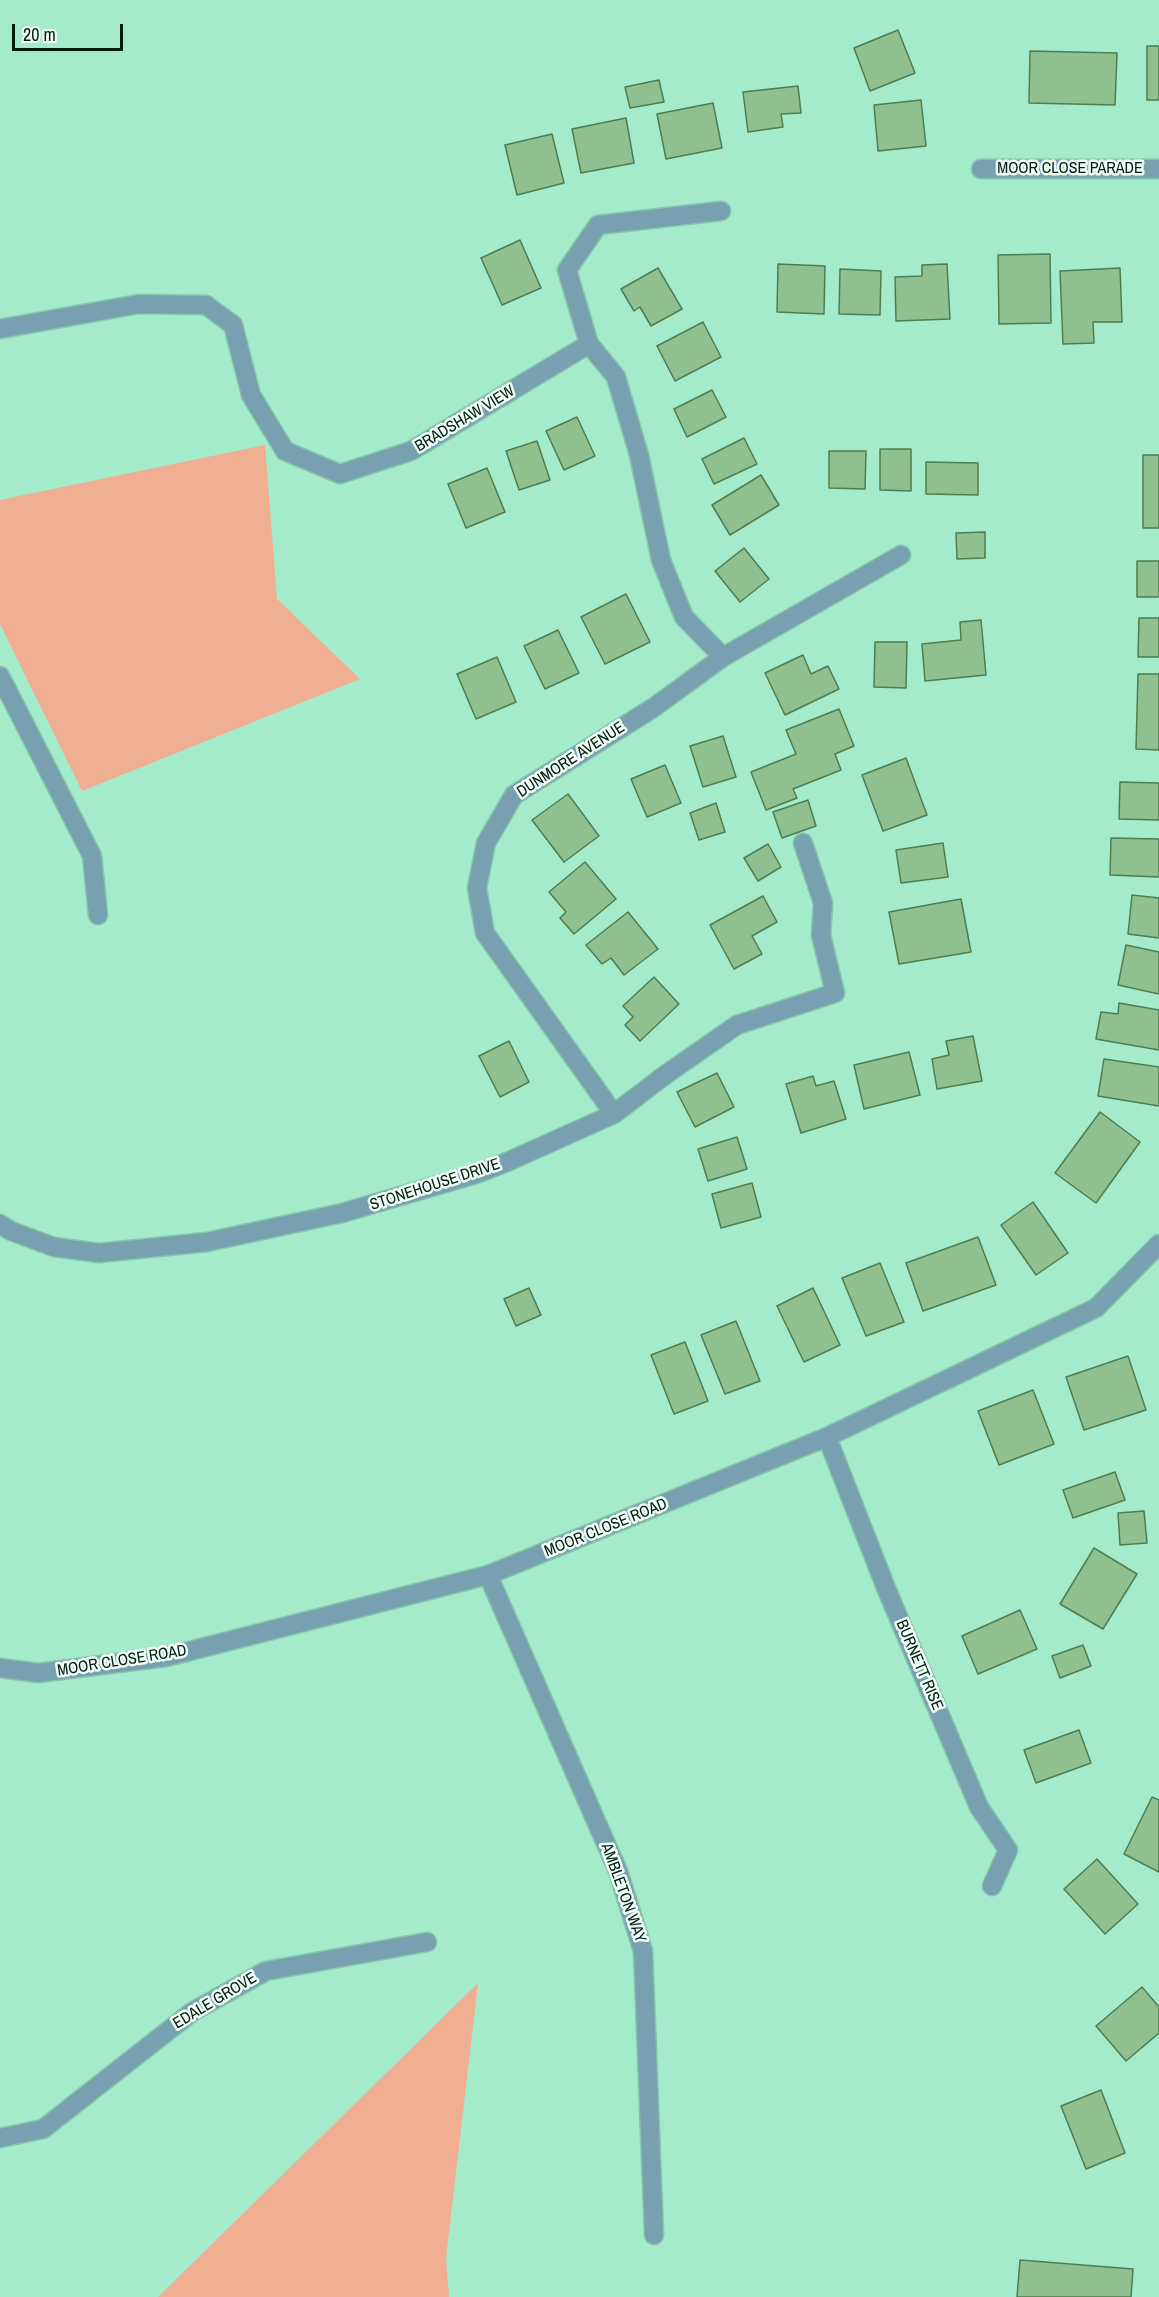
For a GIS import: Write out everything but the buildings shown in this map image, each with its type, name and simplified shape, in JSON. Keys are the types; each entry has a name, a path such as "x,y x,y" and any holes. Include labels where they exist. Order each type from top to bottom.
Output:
{"street":[{"name":"MOOR CLOSE PARADE","path":"981,169 1159,169"},
{"path":"721,211 598,225 567,270 589,344 616,377 639,455 660,560 684,617 723,657"},
{"name":"BRADSHAW VIEW","path":"0,329 139,304 206,305 233,325 251,395 285,451 340,474 411,451 589,344"},
{"name":"DUNMORE AVENUE","path":"614,1114 485,933 477,888 486,843 514,795 652,708 723,657 901,555"},
{"path":"0,676 92,856 98,915"},
{"name":"STONEHOUSE DRIVE","path":"0,1224 11,1231 54,1247 99,1253 207,1242 342,1213 476,1174 614,1114 665,1074 737,1025 835,993 821,935 823,903 802,843"},
{"name":"MOOR CLOSE ROAD","path":"0,1668 38,1673 166,1657 488,1575 826,1437 1096,1308 1159,1244"},
{"name":"BURNETT RISE","path":"826,1437 886,1588 980,1807 1008,1850 992,1886"},
{"name":"AMBLETON WAY","path":"488,1575 618,1871 643,1951 654,2235"},
{"name":"EDALE GROVE","path":"0,2138 43,2128 192,2012 266,1971 427,1942"}],"shaded area":[{"path":"265,445 277,599 360,679 82,791 0,624 0,500"},
{"path":"478,1983 446,2258 449,2297 158,2297"}]}
